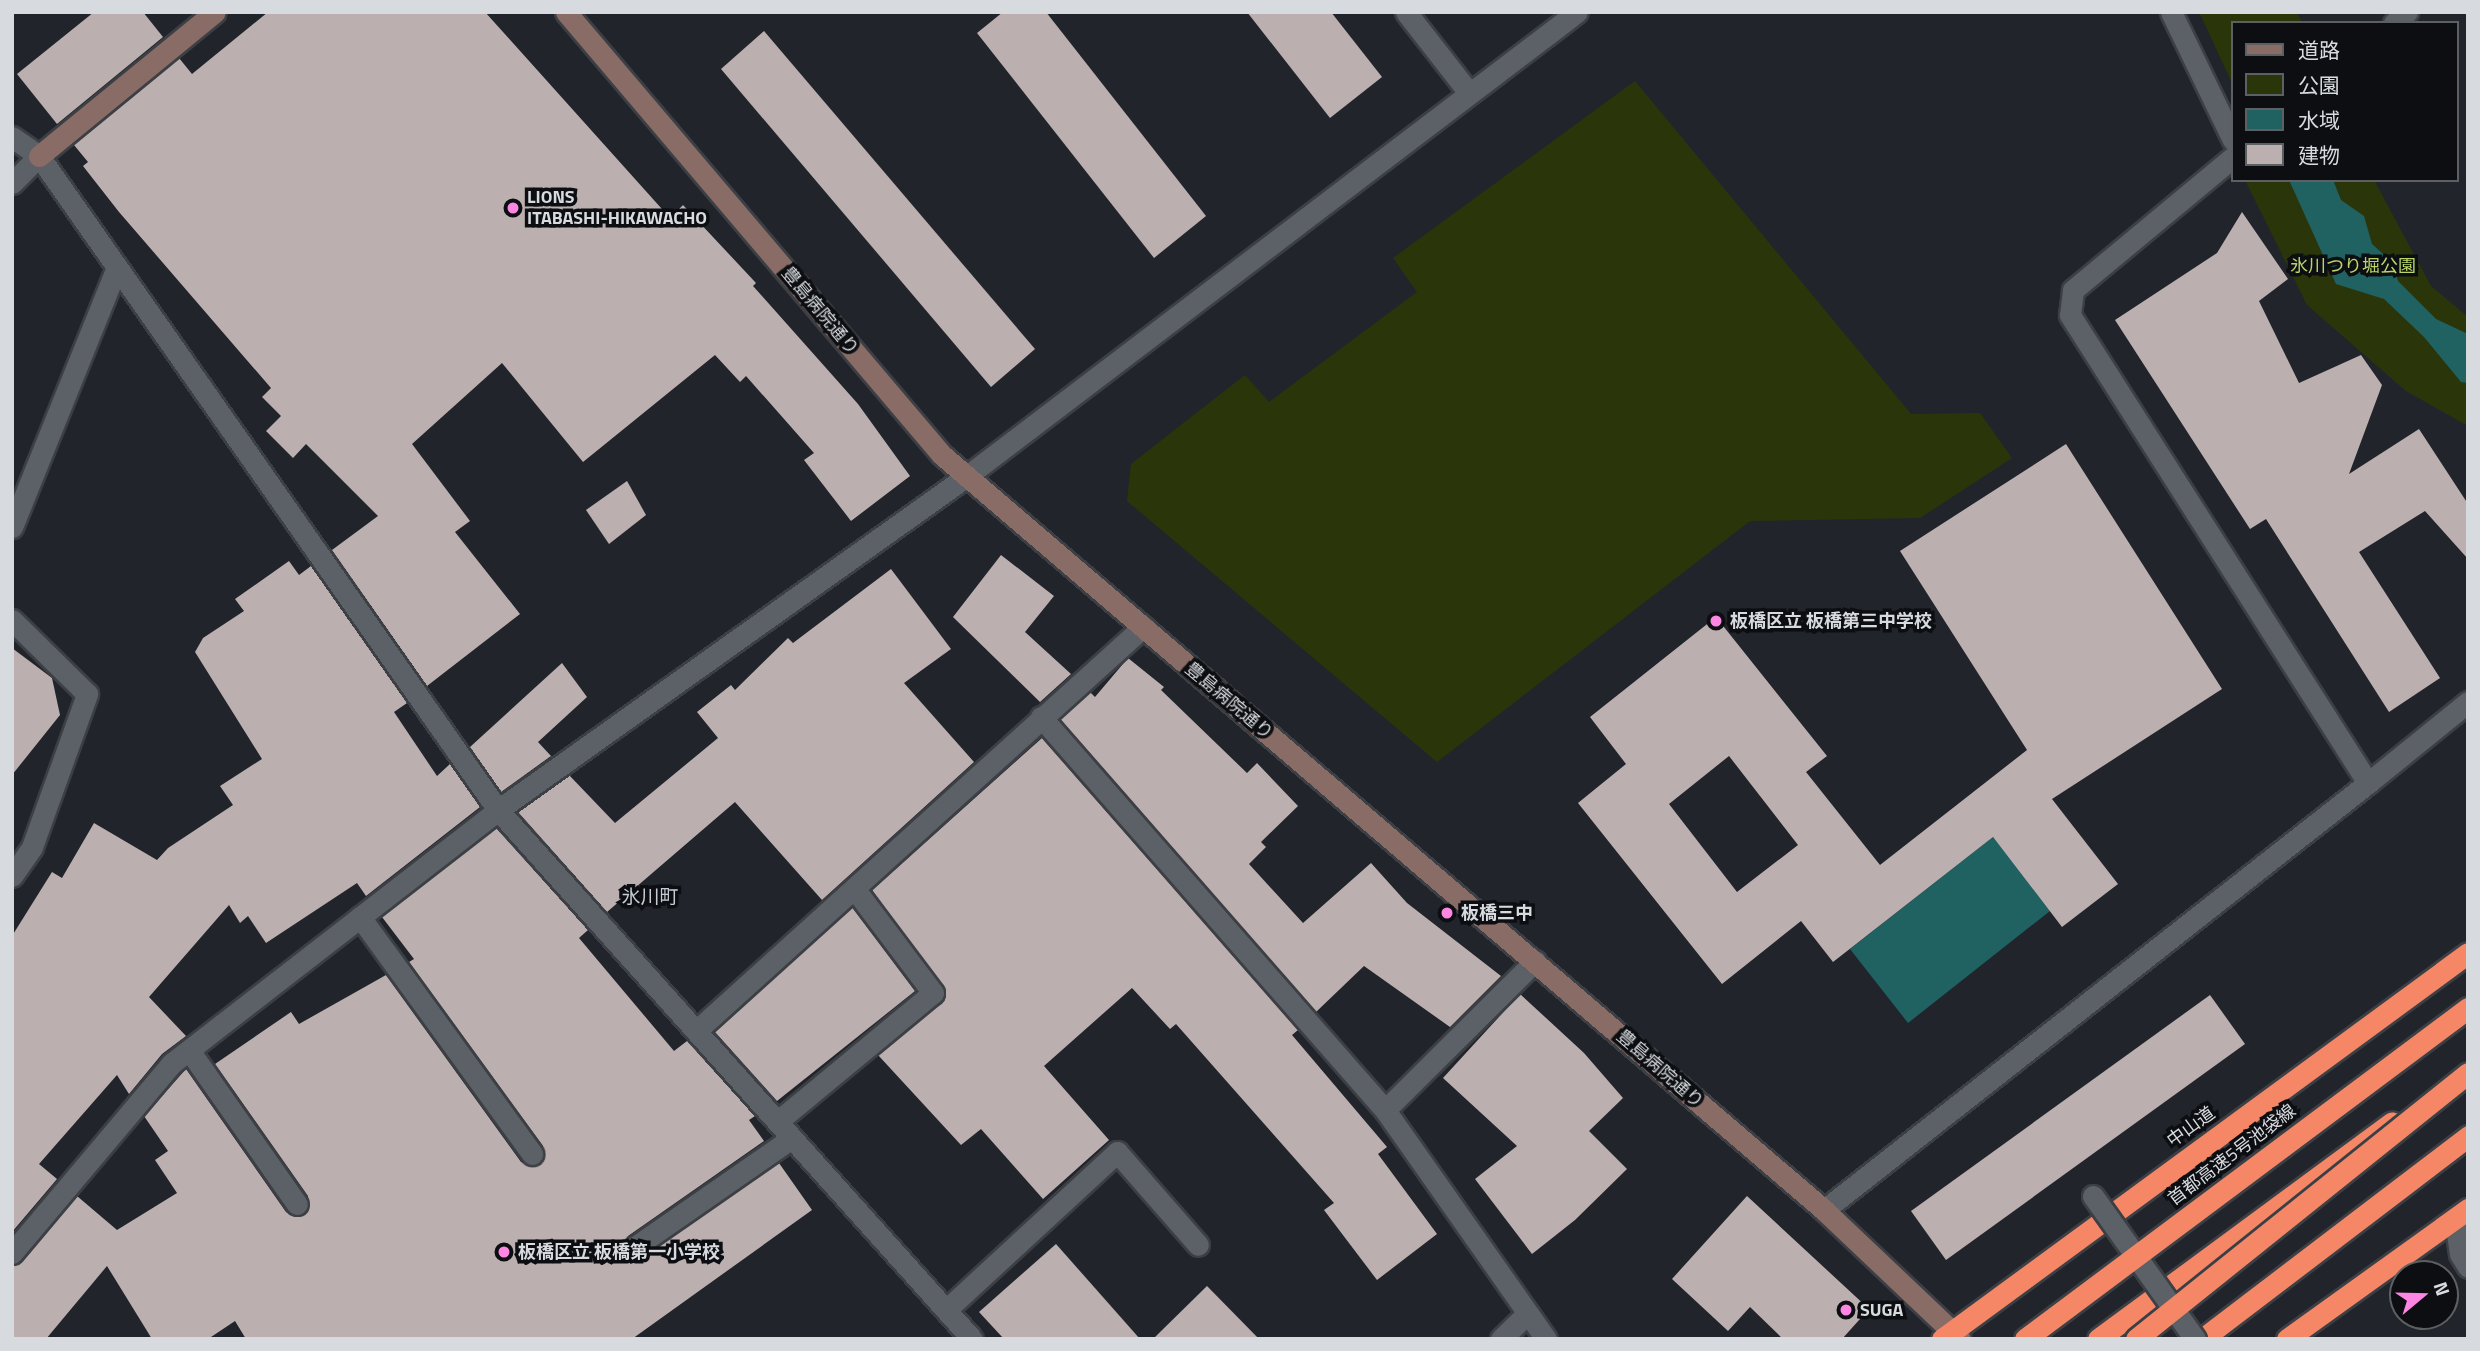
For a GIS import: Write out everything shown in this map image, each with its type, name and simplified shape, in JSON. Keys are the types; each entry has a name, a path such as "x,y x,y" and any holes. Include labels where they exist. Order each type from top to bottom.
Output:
{"highway":[{"name":"中山道","path":"1951,1336 2468,953"},
{"name":"首都高速5号池袋線","path":"2025,1339 2468,1008"},
{"path":"2098,1339 2468,1065"},
{"path":"2136,1339 2468,1073"},
{"path":"2202,1339 2468,1136"},
{"path":"2287,1339 2461,1214"}],"street":[{"path":"12,183 39,156 215,12"},
{"name":"豊島病院通り","path":"566,12 942,455 1824,1210 1951,1336"},
{"path":"1406,12 1469,93"},
{"path":"12,1253 172,1063 498,810 967,476 1577,12"},
{"path":"2171,12 2232,138"},
{"path":"12,137 39,156 498,810 972,1339"},
{"path":"2232,158 2073,290 2070,315 2368,783"},
{"path":"12,527 117,267"},
{"path":"12,620 87,694 32,847 12,876"},
{"path":"696,1031 1143,627"},
{"path":"1824,1210 2468,702"},
{"path":"1041,717 1385,1110 1546,1339"},
{"path":"778,1121 933,993 854,888"},
{"path":"360,917 532,1154"},
{"path":"1385,1110 1535,961"},
{"path":"189,1050 297,1204"},
{"path":"635,1247 792,1138"},
{"path":"946,1310 1117,1152 1198,1245"},
{"path":"2093,1196 2195,1339"},
{"path":"2461,1214 2460,1254 2468,1267"},
{"path":"1501,1339 1528,1313"}],"green space":[{"path":"2199,12 2297,12 2301,21 2232,21 2232,83"},
{"path":"1635,81 1911,414 1980,413 2012,458 1920,518 1750,521 1437,762 1127,501 1131,464 1245,375 1269,402 1417,292 1393,258"},
{"name":"氷川つり堀公園","path":"2246,182 2375,182 2431,286 2468,317 2468,426 2406,391 2307,305"}],"water":[{"path":"2290,182 2334,182 2341,200 2364,216 2372,244 2392,262 2398,281 2436,319 2468,334 2468,383 2461,382 2424,337 2384,299 2336,284"},
{"path":"1993,837 2050,911 1908,1023 1850,949"}],"building":[{"path":"94,12 143,12 163,37 57,124 17,74"},
{"path":"268,12 485,12 670,218 683,205 756,283 753,286 858,404 910,476 851,521 804,460 814,453 746,376 740,382 715,355 583,462 502,363 412,444 470,521 455,532 520,614 427,686 332,550 378,516 306,444 293,458 266,431 281,416 262,397 271,388 119,212 83,166 88,162 74,145 179,58 192,74"},
{"path":"1003,12 1046,12 1206,216 1154,258 977,33"},
{"path":"1247,12 1331,12 1382,77 1330,118"},
{"path":"764,31 1035,349 991,387 721,69"},
{"path":"2242,212 2288,279 2259,301 2299,383 2361,355 2382,385 2349,474 2419,429 2468,504 2468,559 2425,511 2359,552 2440,678 2389,712 2266,519 2250,529 2115,320 2217,253"},
{"path":"2066,444 2222,689 2052,799 2118,884 2062,927 1993,837 1833,962 1801,921 1722,984 1578,803 1626,764 1590,717 1716,617 1827,756 1806,772 1880,865 2027,750 1900,551","holes":["1729,756 1798,845 1737,892 1669,804"]},
{"path":"627,481 646,515 609,544 586,510"},
{"path":"1001,555 1054,596 1025,632 1071,674 1040,702 953,617"},
{"path":"289,561 299,575 311,566 407,703 394,712 437,776 450,764 480,807 366,896 357,883 266,943 248,916 240,923 229,905 149,997 186,1036 162,1054 129,1094 117,1075 39,1164 57,1179 12,1232 12,936 52,872 62,878 94,823 157,860 168,848 233,805 220,786 262,759 195,652 203,638 244,611 235,599"},
{"path":"891,569 951,649 904,683 974,762 822,900 735,802 607,912 518,812 569,775 615,823 718,738 697,712 731,685 735,690 788,638 793,643"},
{"path":"12,648 52,678 60,715 12,775"},
{"path":"1128,658 1164,687 1161,690 1247,773 1257,763 1298,806 1261,842 1266,847 1249,864 1303,923 1371,863 1407,903 1501,976 1450,1027 1364,966 1316,1012 1060,719 1090,692 1095,697"},
{"path":"562,663 587,697 538,742 551,756 501,792 470,747"},
{"path":"1042,738 1298,1030 1292,1035 1387,1147 1378,1154 1437,1234 1377,1280 1324,1210 1334,1203 1176,1024 1170,1029 1132,988 1044,1066 1109,1140 1043,1199 981,1129 961,1145 878,1055 941,1003 946,992 872,890"},
{"path":"496,828 588,930 579,938 674,1051 687,1041 755,1116 749,1120 764,1141 628,1236 622,1247 625,1255 642,1258 779,1163 812,1210 632,1339 246,1339 235,1321 208,1339 152,1339 107,1266 46,1339 12,1339 12,1266 22,1261 77,1196 117,1230 177,1193 155,1160 168,1151 144,1116 186,1069 286,1212 297,1217 305,1214 308,1196 215,1064 291,1012 299,1024 386,975 521,1162 533,1167 540,1164 543,1146 409,962 414,959 382,917"},
{"path":"852,907 915,991 777,1101 715,1032"},
{"path":"1520,994 1584,1053 1623,1098 1589,1131 1627,1169 1575,1220 1532,1254 1475,1179 1517,1146 1443,1078"},
{"path":"2210,995 2245,1044 1946,1260 1911,1211"},
{"path":"1747,1196 1869,1309 1842,1339 1783,1339 1750,1307 1728,1331 1672,1279"},
{"path":"1056,1244 1140,1339 1004,1339 979,1312"},
{"path":"1207,1286 1259,1339 1153,1339"}],"place":[{"name":"LIONS ITABASHI-HIKAWACHO","path":"513,208"},
{"name":"板橋区立 板橋第三中学校","path":"1716,621"},
{"name":"板橋三中","path":"1447,913"},
{"name":"板橋区立 板橋第一小学校","path":"504,1252"},
{"name":"SUGA","path":"1846,1310"}],"district":[{"name":"氷川町","path":"650,896"}]}
